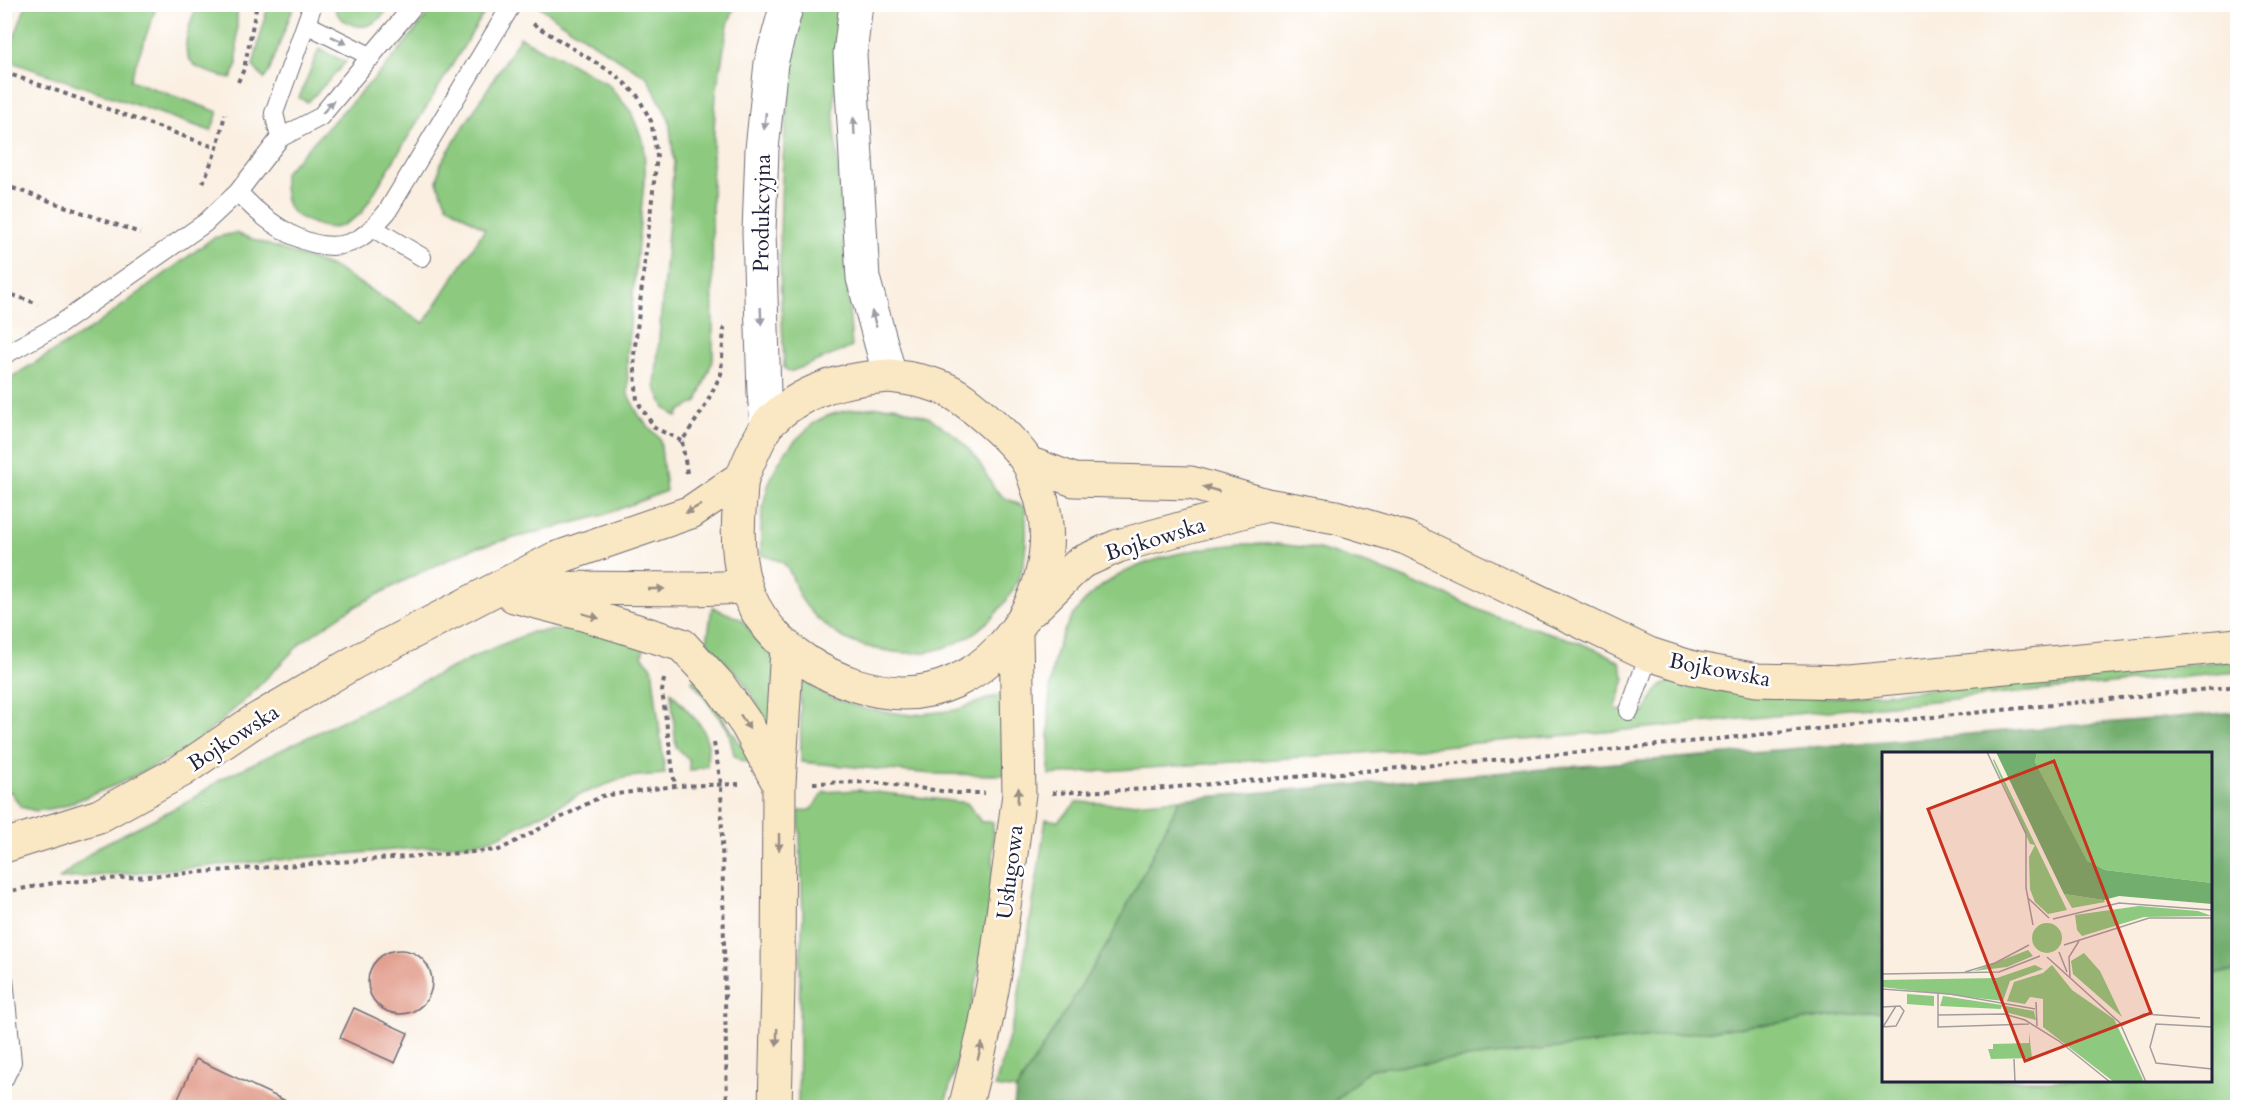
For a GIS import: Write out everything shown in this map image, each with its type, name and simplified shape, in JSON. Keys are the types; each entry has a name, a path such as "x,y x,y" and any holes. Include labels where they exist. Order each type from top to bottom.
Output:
{"street":[{"name":"Produkcyjna","path":"767,424 759,232 762,149 771,63 787,4"},
{"path":"856,4 850,54 863,278 890,376"},
{"path":"742,477 767,424 822,387 852,379 890,376 916,379 946,388 972,406 997,428 1028,463 1042,500 1047,539 1042,578 1022,624"},
{"name":"Bojkowska","path":"1028,463 1074,480 1191,483 1267,505 1336,517 1406,538 1649,654 1693,668 1757,680 1849,682 2238,645"},
{"name":"Bojkowska","path":"742,477 738,555 746,587 771,630 787,648 826,675 864,689 904,693 947,687 985,664 1080,563 1118,546 1267,505"},
{"name":"Bojkowska","path":"4,846 99,816 181,771 253,722 355,662 554,559 691,512 742,477"},
{"name":"Bojkowska","path":"454,610 514,596 563,588 746,587"},
{"path":"514,596 584,614 682,645 719,684 747,725 779,784"},
{"name":"Usługowa","path":"965,1107 996,974 1019,794 1022,624"},
{"path":"775,1107 779,784 787,648"}],"lane":[{"path":"280,138 274,113 313,4"},
{"path":"4,355 59,325 205,223 238,192 280,138 320,117 415,4"},
{"path":"238,192 250,205 285,230 303,239 322,244 341,244 358,239 373,228 387,212 511,7"},
{"path":"306,24 372,57"},
{"path":"373,228 422,257"},
{"path":"1629,711 1649,654"},
{"path":"4,979 12,1062 4,1079"}],"path":[{"path":"238,82 243,69 256,4"},
{"path":"511,7 616,75 637,95 651,121 657,156 634,355 637,401 655,428 682,441"},
{"path":"4,72 217,148"},
{"path":"202,183 217,148 225,114"},
{"path":"4,185 144,234"},
{"path":"4,292 41,306"},
{"path":"691,512 682,441 704,408 721,374 724,324"},
{"path":"675,786 662,691 668,664 682,645"},
{"path":"4,892 54,883 499,850 602,796 675,786 871,782 957,793 1019,794 1153,789 1609,750 2238,686"},
{"path":"721,784 727,1107"}],"green space":[{"path":"334,4 391,5 377,20 362,26 350,24 344,20 339,16"},
{"path":"536,4 735,5 728,25 716,93 712,168 713,359 697,402 680,411 677,417 665,408 655,386 674,162 669,119 647,77"},
{"path":"26,5 157,5 130,80 218,112 211,131 6,60"},
{"path":"197,5 237,5 237,65 231,79 204,70 190,60 187,53 187,37"},
{"path":"268,5 294,5 269,72 264,79 253,66"},
{"path":"432,5 471,5 484,13 361,214 344,225 335,227 320,226 304,220 291,211 286,202 284,173 388,64 426,17"},
{"path":"802,5 838,5 834,115 852,347 790,372 784,368 780,273 781,195 788,99"},
{"path":"520,37 608,84 631,112 644,144 645,172 627,356 628,395 640,417 660,439 666,491 604,515 471,549 413,576 349,610 302,642 247,698 190,748 118,784 61,807 36,811 21,807 11,792 5,793 5,381 92,328 213,238 235,233 335,268 424,323 485,229 447,205 437,182 441,163"},
{"path":"319,49 346,62 308,102 299,98"},
{"path":"894,406 930,418 956,436 976,457 994,488 1003,497 1025,507 1026,541 1023,567 1011,594 999,610 970,636 934,650 915,653 872,648 857,644 837,634 807,607 799,595 789,570 783,563 761,555 762,520 767,488 773,473 790,446 813,424 834,413"},
{"path":"1277,544 1319,549 1372,566 1486,613 1572,640 1605,653 1620,662 1625,679 1615,710 1645,712 1661,686 1678,681 1746,694 1847,697 2237,660 2237,672 1605,732 1361,753 1049,775 1049,705 1053,665 1063,634 1078,608 1099,588 1151,561 1211,547"},
{"path":"712,607 741,619 775,661 770,732 758,705 740,677 707,643"},
{"path":"569,629 610,632 645,644 642,656 652,667 665,774 627,777 581,794 498,837 475,843 59,879 98,847 187,802 223,778 482,653 532,632"},
{"path":"696,677 753,763 740,760 734,755 728,729 692,681"},
{"path":"800,679 829,697 866,709 912,715 956,710 1004,693 1004,775 933,774 801,762"},
{"path":"671,692 702,727 708,744 707,766 689,771 689,760 676,748"},
{"path":"2237,712 2237,971 2212,974 2212,752 1882,752 1882,1011 1370,1069 1328,1107 1014,1107 1016,1090 1110,940 1180,799"},
{"path":"859,790 967,803 981,822 993,822 993,878 989,914 979,970 944,1107 798,1108 803,916 799,811 811,810 824,792"},
{"path":"1180,799 1110,940 1016,1090 995,1087 1016,1012 1046,819 1058,821 1077,802 1120,804"},
{"path":"2237,971 2237,1107 1328,1108 1369,1069 1882,1011 1882,1082 2212,1082 2212,974"}],"building":[{"path":"400,950 412,952 423,959 430,970 432,982 430,994 423,1005 412,1012 400,1014 388,1012 377,1005 370,994 368,982 370,970 377,959 388,952"},
{"path":"354,1008 408,1033 395,1063 340,1038"},
{"path":"196,1059 301,1108 174,1108"}]}
